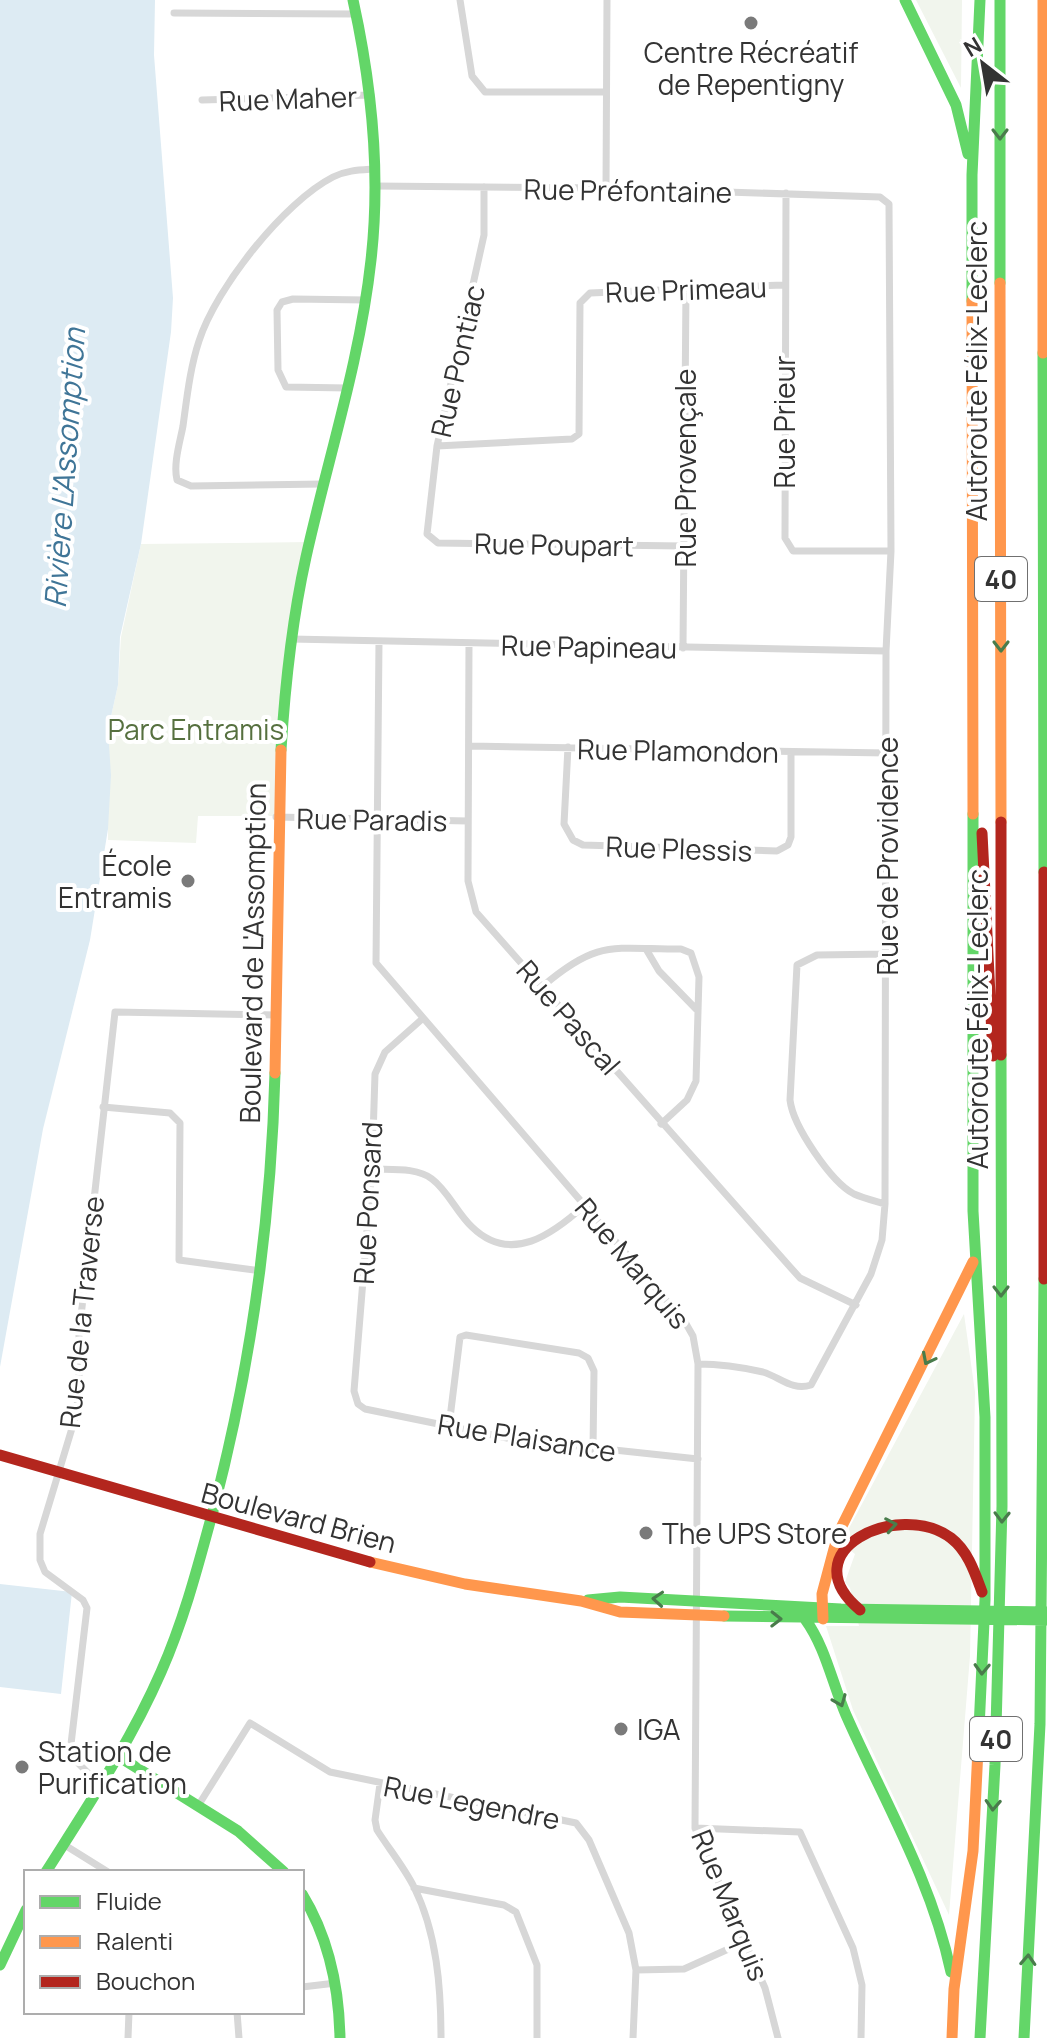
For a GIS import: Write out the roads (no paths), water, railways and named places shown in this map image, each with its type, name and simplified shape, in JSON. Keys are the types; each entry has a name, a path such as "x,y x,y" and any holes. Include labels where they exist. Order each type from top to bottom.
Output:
{"main road":[{"name":"Boulevard de L'Assomption","path":"47,1870 118,1756 173,1644 234,1429 263,1271 275,1103 276,817 291,639 366,300 375,186 373,95 353,0"},
{"path":"905,0 956,105 972,175"},
{"path":"952,2038 954,1989 973,1851 985,1600 985,1429 974,1259 972,175 980,0"},
{"name":"Autoroute Félix-Leclerc","path":"980,2038 1000,1628 1000,0"},
{"name":"40","path":"1024,2038 1042,1653 1043,0"},
{"path":"973,701 986,888 987,990 1001,1159"},
{"path":"1044,1248 1047,1193"},
{"path":"822,1613 834,1542 947,1321 974,1259"},
{"name":"Boulevard Brien","path":"4,1457 211,1518 422,1575 581,1601 620,1612 805,1619 822,1613 860,1610 1047,1620"},
{"path":"860,1610 839,1589 836,1576 840,1563 861,1536 897,1523 929,1525 954,1540 971,1563 985,1600"},
{"name":"Boulevard Brien","path":"581,1601 620,1597 822,1613 967,1615 1047,1612"},
{"path":"805,1619 821,1642 841,1703 939,1920 954,1989"},
{"path":"118,1756 238,1831 282,1870"},
{"path":"304,1898 318,1926 336,1983 340,2038"},
{"path":"0,1965 24,1914"}],"street":[{"path":"460,0 472,76 485,92 606,92"},
{"path":"606,188 607,0"},
{"path":"174,13 356,14"},
{"name":"Rue Maher","path":"202,100 373,95"},
{"path":"323,484 191,486 177,480 191,371 199,340 219,296 236,270 261,242 323,183 345,172 375,169"},
{"name":"Rue Préfontaine","path":"375,186 606,188 880,197"},
{"name":"Rue Pontiac","path":"427,534 437,446 484,235 484,187"},
{"name":"Rue Prieur","path":"786,193 783,285 786,543 793,551 891,551"},
{"name":"Rue de Providence","path":"698,1364 727,1365 767,1373 797,1388 811,1385 856,1305 882,1240 885,1204 886,651 891,551 889,204 880,197"},
{"name":"Rue Primeau","path":"437,446 572,439 580,429 583,298 601,291 783,285"},
{"name":"Rue Provençale","path":"683,648 686,288"},
{"path":"348,388 286,387 278,370 277,310 282,302 293,299 366,300"},
{"name":"Rue Poupart","path":"427,534 438,543 684,546"},
{"name":"Rue Papineau","path":"291,639 886,651"},
{"name":"Rue Marquis","path":"379,641 376,963 421,1020 685,1322 693,1336 698,1364 695,1828 765,1988 778,2038"},
{"name":"Rue Pascal","path":"469,643 471,902 661,1124 800,1278 856,1305"},
{"name":"Rue Plamondon","path":"470,746 887,753"},
{"name":"Rue Plessis","path":"568,747 564,824 573,840 583,845 777,851 788,845 791,837 791,752"},
{"name":"Rue Paradis","path":"276,817 468,821"},
{"path":"646,949 667,980 696,1009"},
{"path":"543,986 590,951 681,949 691,953 699,977 693,1091 661,1124"},
{"path":"885,1204 847,1189 804,1139 792,1115 790,1100 797,965 817,955 886,954"},
{"name":"Rue de la Traverse","path":"100,1785 74,1759 71,1744 87,1608 83,1600 45,1572 40,1560 40,1534 76,1415 79,1334 115,1012 275,1015"},
{"name":"Rue Ponsard","path":"358,1404 354,1391 378,1065 385,1052 421,1020"},
{"path":"103,1107 170,1113 180,1123 179,1260 263,1271"},
{"path":"372,1169 404,1170 432,1179 473,1228 494,1242 515,1246 539,1241 585,1205"},
{"path":"449,1426 460,1337 466,1335 579,1353 588,1358 594,1371 593,1450"},
{"name":"Rue Plaisance","path":"358,1404 365,1409 512,1439 698,1459"},
{"name":"Rue Legendre","path":"198,1806 250,1723 330,1772 576,1823 589,1840 623,1917 636,1970 633,2038"},
{"path":"380,1784 375,1820 377,1830 414,1888 435,1960 441,1995 441,2038"},
{"path":"695,1828 800,1832 853,1948 862,1985 861,2038"},
{"path":"63,1844 105,1870"},
{"path":"414,1888 504,1905 516,1912 537,1965 537,2038"},
{"path":"636,1970 684,1969 744,1942"},
{"path":"304,1987 336,1983"},
{"path":"128,2038 129,2014"},
{"path":"237,2014 239,2038"}],"water":[{"name":"Rivière L'Assomption","path":"0,0 155,0 154,55 173,298 171,332 141,544 120,637 118,685 108,730 111,775 108,829 90,940 43,1129 0,1367"},
{"path":"0,1584 72,1592 61,1694 0,1687"}],"place":[{"name":"Centre Récréatif de Repentigny","path":"751,23"},
{"name":"École Entramis","path":"188,881"},
{"name":"The UPS Store","path":"646,1533"},
{"name":"IGA","path":"621,1729"},
{"name":"Station de Purification","path":"22,1767"}],"park label":[{"name":"Parc Entramis","path":"196,729"}]}
